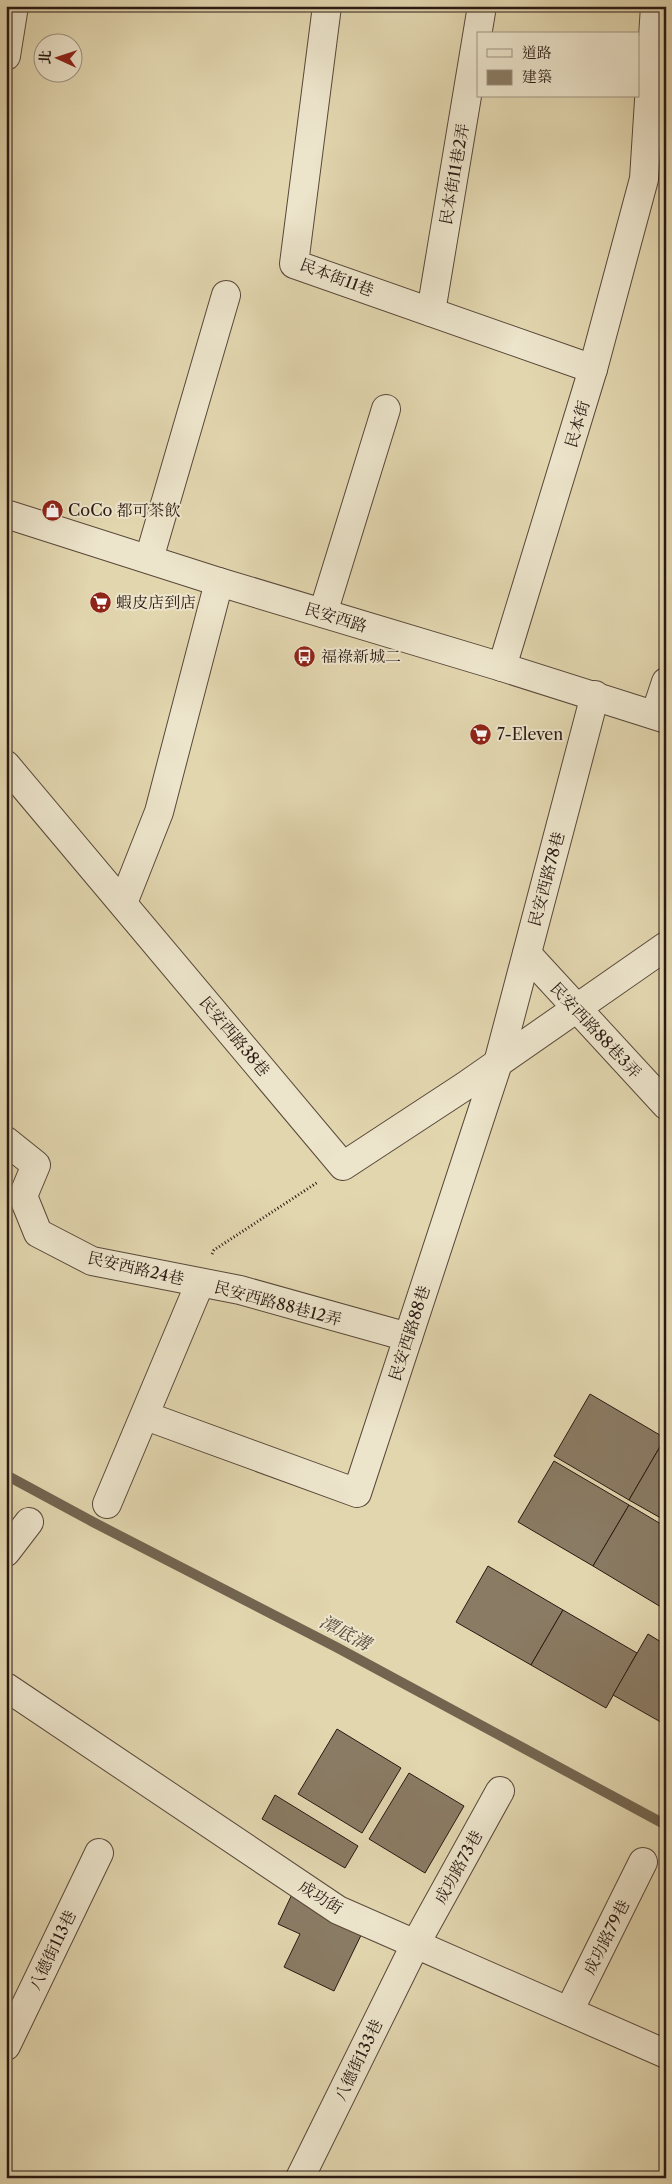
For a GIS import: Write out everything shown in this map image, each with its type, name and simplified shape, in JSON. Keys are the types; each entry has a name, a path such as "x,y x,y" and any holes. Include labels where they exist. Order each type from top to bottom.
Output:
{"street":[{"path":"6,56 14,6"},
{"name":"民本街11巷","path":"327,6 294,264 593,369"},
{"name":"民本街11巷2弄","path":"478,32 482,6"},
{"name":"民本街","path":"502,667 593,369 655,180 655,6"},
{"name":"民本街11巷2弄","path":"431,312 477,36"},
{"path":"149,559 226,295"},
{"path":"322,613 386,409"},
{"name":"民安西路","path":"6,514 219,582 502,667 660,717"},
{"path":"123,903 159,812 219,582"},
{"path":"660,717 666,682"},
{"name":"民安西路78巷","path":"498,1063 595,696"},
{"name":"民安西路38巷","path":"6,765 343,1166"},
{"path":"343,1166 498,1063 666,946"},
{"name":"民安西路88巷3弄","path":"527,954 666,1105"},
{"name":"民安西路88巷","path":"146,1416 357,1493 498,1063"},
{"name":"民安西路24巷","path":"6,1141 36,1165 24,1196 38,1233 92,1261 200,1283"},
{"name":"民安西路88巷12弄","path":"146,1416 200,1283 240,1290 408,1338"},
{"path":"107,1504 146,1416"},
{"path":"6,1552 29,1522"},
{"name":"成功街","path":"6,1687 338,1910 666,2054"},
{"name":"成功路73巷","path":"416,1943 500,1791"},
{"name":"八德街113巷","path":"6,2046 99,1853"},
{"name":"成功路79巷","path":"569,2011 643,1862"},
{"name":"八德街133巷","path":"300,2178 416,1943"}],"path":[{"path":"200,1283 214,1250 343,1166"}],"building":[{"path":"590,1394 665,1438 629,1500 554,1456"},
{"path":"666,1438 666,1521 629,1500"},
{"path":"554,1461 629,1505 593,1566 518,1522"},
{"path":"629,1505 666,1527 666,1610 593,1566"},
{"path":"488,1566 563,1610 531,1665 456,1622"},
{"path":"563,1610 637,1653 606,1708 531,1665"},
{"path":"648,1634 666,1645 666,1725 613,1695"},
{"path":"337,1729 401,1768 362,1833 298,1794"},
{"path":"409,1773 464,1806 425,1873 369,1839"},
{"path":"275,1795 358,1846 345,1868 262,1819"},
{"path":"294,1890 366,1925 334,1991 284,1967 300,1934 278,1924"}],"waterway":[{"name":"潭底溝","path":"6,1475 336,1647 666,1825"}],"place":[{"name":"CoCo 都可茶飲","path":"52,510"},
{"name":"蝦皮店到店","path":"100,602"},
{"name":"福祿新城二","path":"305,656"},
{"name":"7-Eleven","path":"481,734"}]}
